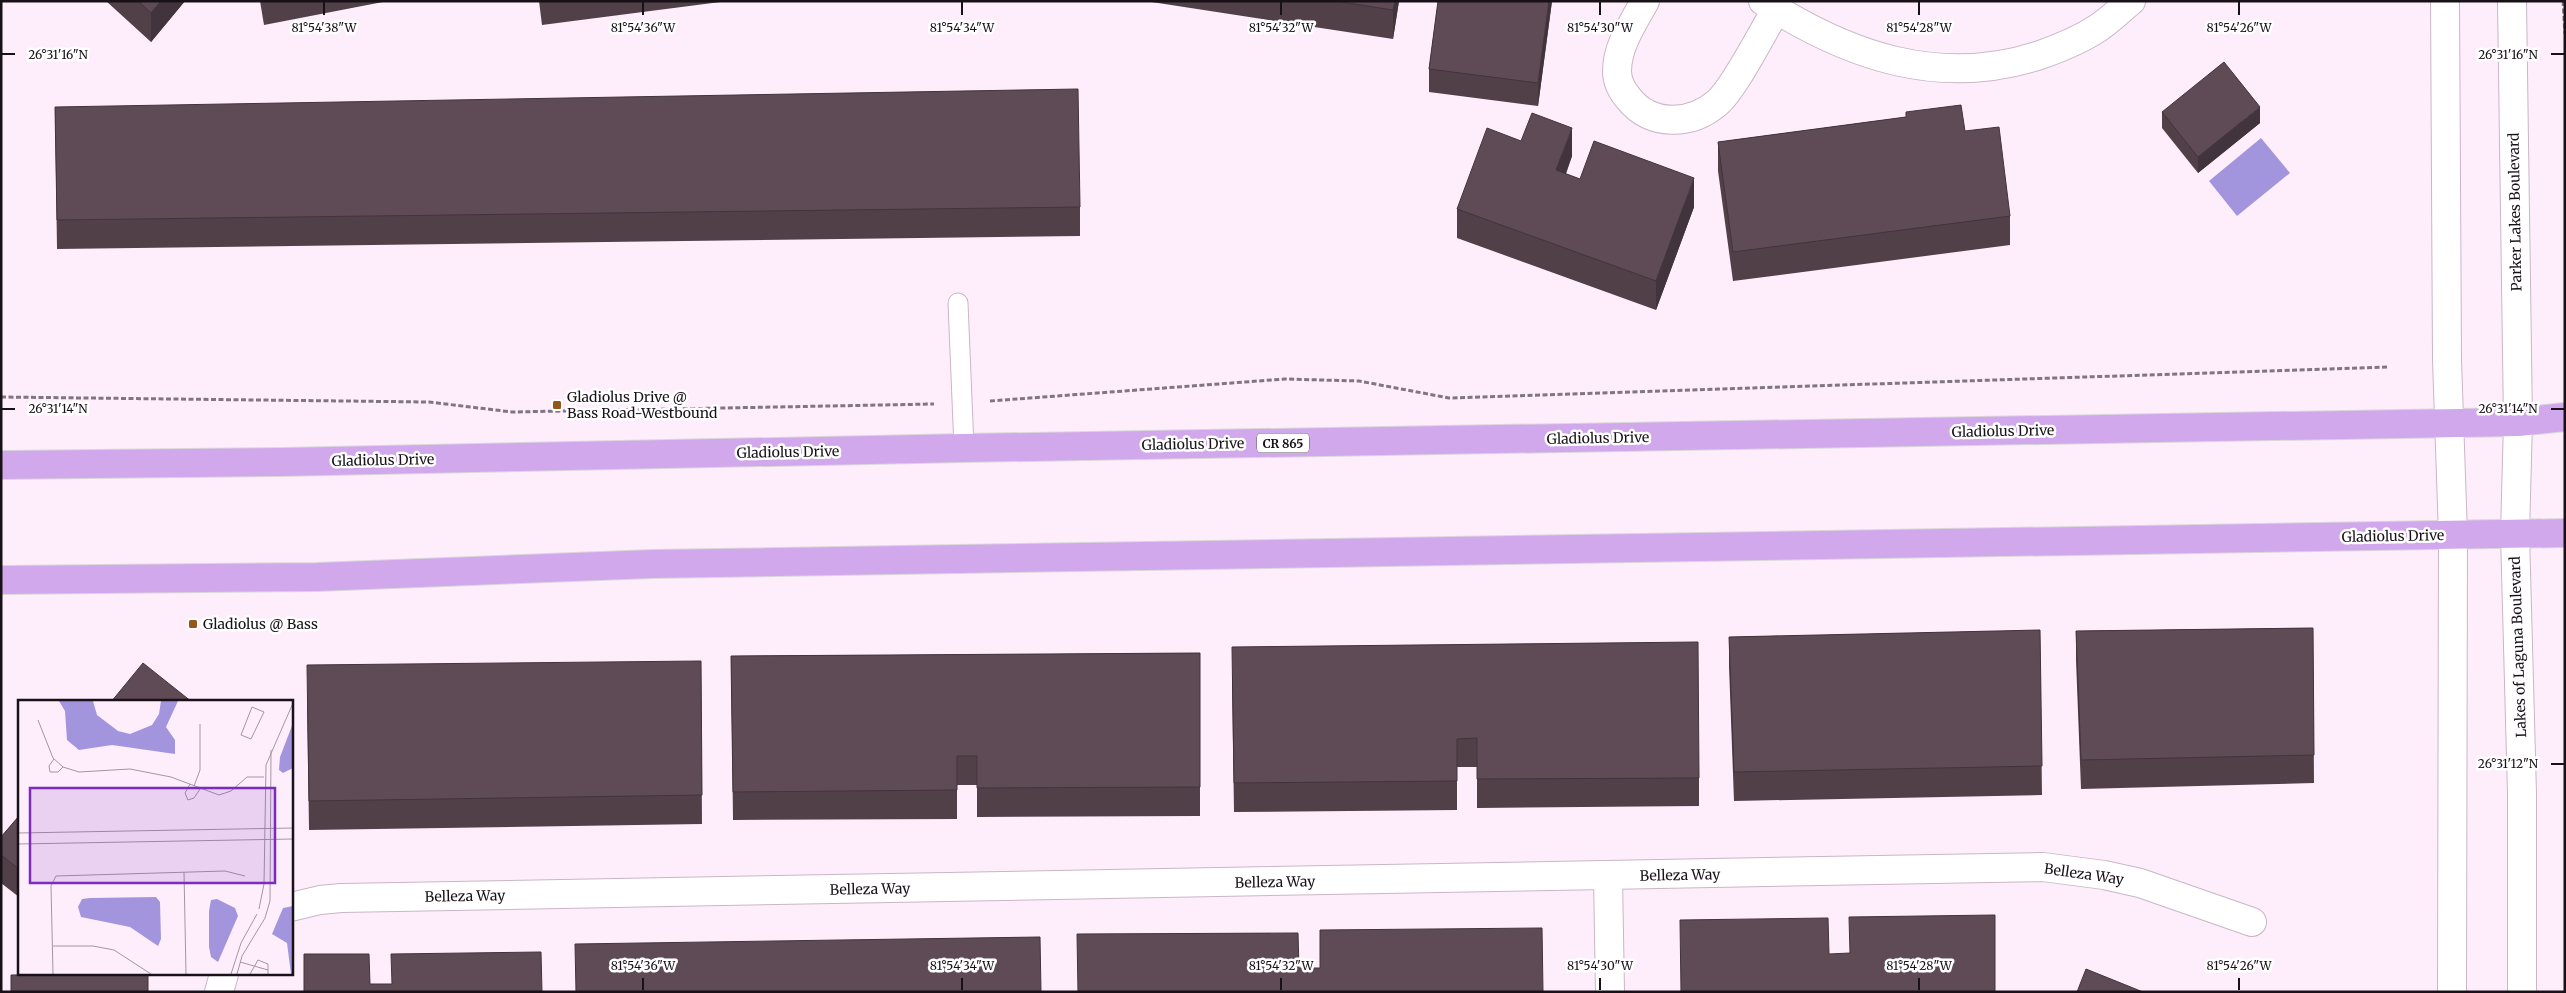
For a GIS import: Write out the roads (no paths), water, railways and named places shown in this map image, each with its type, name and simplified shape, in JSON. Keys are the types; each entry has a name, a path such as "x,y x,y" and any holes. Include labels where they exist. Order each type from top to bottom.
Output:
{"main road":[{"name":"Gladiolus Drive","path":"1,465 322,462 964,448 2518,422 2565,417"},
{"name":"Gladiolus Drive","path":"1,580 317,577 662,564 2565,534"}],"street":[{"path":"1645,1 1619,52 1617,73 1622,91 1637,109 1653,118 1669,120 1693,118 1718,103 1769,5 1798,24 1844,45 1889,61 1933,68 1977,69 2021,61 2062,48 2098,28 2130,1"},
{"path":"2445,1 2453,535 2452,992"},
{"name":"Parker Lakes Boulevard","path":"2512,1 2518,422"},
{"name":"Lakes of Laguna Boulevard","path":"2518,422 2515,534 2522,794 2522,992"},
{"name":"Belleza Way","path":"292,907 320,900 341,898 1608,877 2043,867 2104,875 2140,883 2252,922"},
{"path":"1608,877 1610,992"},
{"path":"219,992 223,976"}],"lane":[{"path":"958,303 964,448"}],"place":[{"name":"Gladiolus Drive @ Bass Road-Westbound","path":"557,405"},
{"name":"Gladiolus @ Bass","path":"193,624"}]}
